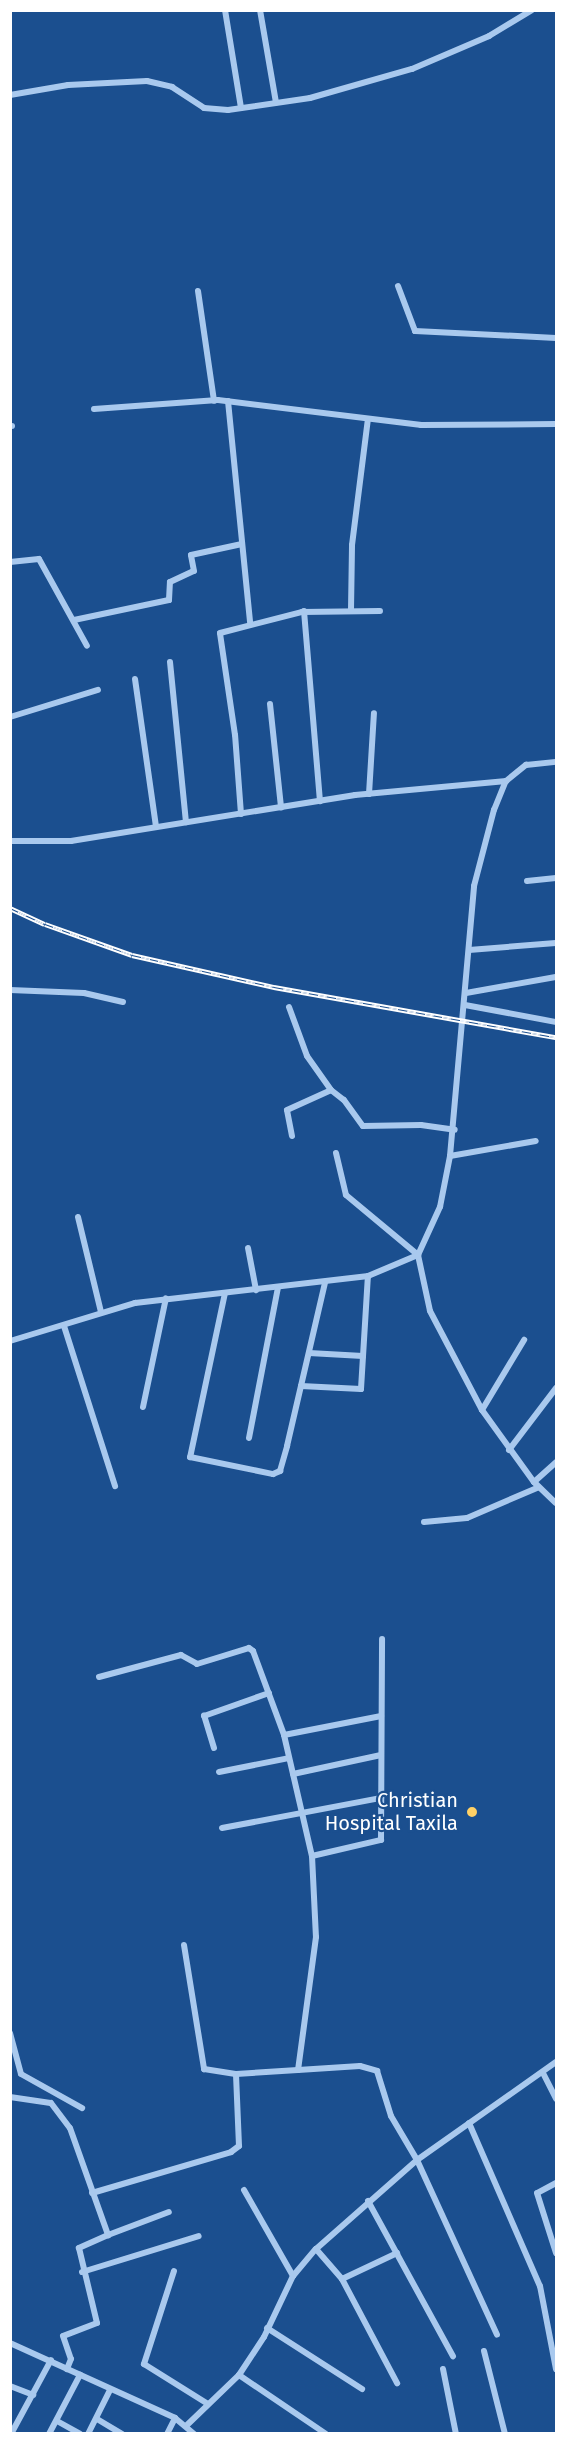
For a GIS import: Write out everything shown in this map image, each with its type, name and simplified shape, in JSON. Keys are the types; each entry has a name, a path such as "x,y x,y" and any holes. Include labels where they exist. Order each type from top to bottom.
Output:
{"street":[{"path":"225,10 241,108"},
{"path":"260,10 276,103"},
{"path":"10,95 68,85 147,81 172,87 204,108 241,108 276,103 374,83 489,36 532,10"},
{"path":"398,286 415,331 556,338"},
{"path":"198,291 214,401"},
{"path":"228,401 250,623"},
{"path":"94,409 228,401 368,419 488,427 556,424"},
{"path":"351,610 352,545 368,419"},
{"path":"75,621 169,600 170,582 194,571 191,555 242,544"},
{"path":"10,562 39,559 87,646"},
{"path":"241,814 235,735 220,633 250,623 304,612 380,611"},
{"path":"304,612 320,801"},
{"path":"171,662 186,822"},
{"path":"135,680 156,827"},
{"path":"10,717 98,690"},
{"path":"270,704 281,807"},
{"path":"369,794 374,713"},
{"path":"556,762 526,765 506,781 494,810 474,886 450,1155 440,1208 418,1255 430,1311 482,1410 509,1450 537,1485 556,1503"},
{"path":"10,841 70,841 369,794 506,781"},
{"path":"527,881 556,878"},
{"path":"469,951 556,943"},
{"path":"466,993 556,976"},
{"path":"10,990 84,993 123,1002"},
{"path":"465,1005 556,1022"},
{"path":"289,1007 307,1056 330,1090 344,1100 363,1126 400,1124 454,1130"},
{"path":"292,1136 287,1110 330,1090"},
{"path":"450,1155 536,1141"},
{"path":"336,1153 346,1195 418,1255"},
{"path":"78,1216 101,1312"},
{"path":"248,1248 256,1290"},
{"path":"10,1341 64,1326 101,1312 166,1298 325,1283 368,1276 418,1255"},
{"path":"301,1386 359,1390 368,1276"},
{"path":"225,1293 190,1457 273,1474 280,1471 325,1283"},
{"path":"249,1438 278,1288"},
{"path":"143,1407 166,1298"},
{"path":"64,1326 115,1486"},
{"path":"482,1410 524,1340"},
{"path":"309,1353 363,1356"},
{"path":"509,1450 556,1388"},
{"path":"424,1522 467,1518 537,1485 556,1462"},
{"path":"312,1856 381,1840 382,1639"},
{"path":"99,1677 181,1654 197,1664 249,1648 257,1659 284,1735 312,1856 316,1937 298,2070"},
{"path":"214,1748 204,1716 268,1693"},
{"path":"284,1735 381,1716"},
{"path":"293,1774 381,1755"},
{"path":"219,1772 289,1758"},
{"path":"222,1828 381,1798"},
{"path":"184,1945 204,2069 236,2074 360,2066 377,2071 391,2116 409,2153 417,2160 497,2335"},
{"path":"10,2033 21,2074 82,2108"},
{"path":"186,2426 239,2375 267,2328 293,2276 316,2249 417,2160 556,2062"},
{"path":"543,2073 556,2099"},
{"path":"92,2193 231,2152 239,2146 236,2074"},
{"path":"10,2097 51,2103 70,2128 108,2235"},
{"path":"469,2122 540,2286 556,2369"},
{"path":"556,2183 537,2193 556,2253"},
{"path":"244,2190 293,2276"},
{"path":"368,2201 453,2356"},
{"path":"68,2369 71,2359 63,2336 97,2323 82,2272 79,2248 169,2212"},
{"path":"82,2272 200,2236"},
{"path":"316,2249 342,2279 397,2383"},
{"path":"342,2279 398,2253"},
{"path":"174,2271 144,2364 208,2404"},
{"path":"267,2328 362,2389"},
{"path":"10,2343 176,2418 194,2433"},
{"path":"484,2351 505,2433"},
{"path":"11,2433 51,2360"},
{"path":"443,2369 456,2433"},
{"path":"49,2433 80,2375"},
{"path":"239,2375 326,2433"},
{"path":"10,2386 33,2395"},
{"path":"88,2433 110,2390"},
{"path":"167,2433 176,2418"},
{"path":"97,2419 122,2433"},
{"path":"57,2421 80,2433"}],"railway":[{"path":"10,908 45,924 132,955 274,987 556,1037"}],"place":[{"name":"Christian Hospital Taxila","path":"472,1812"}]}
